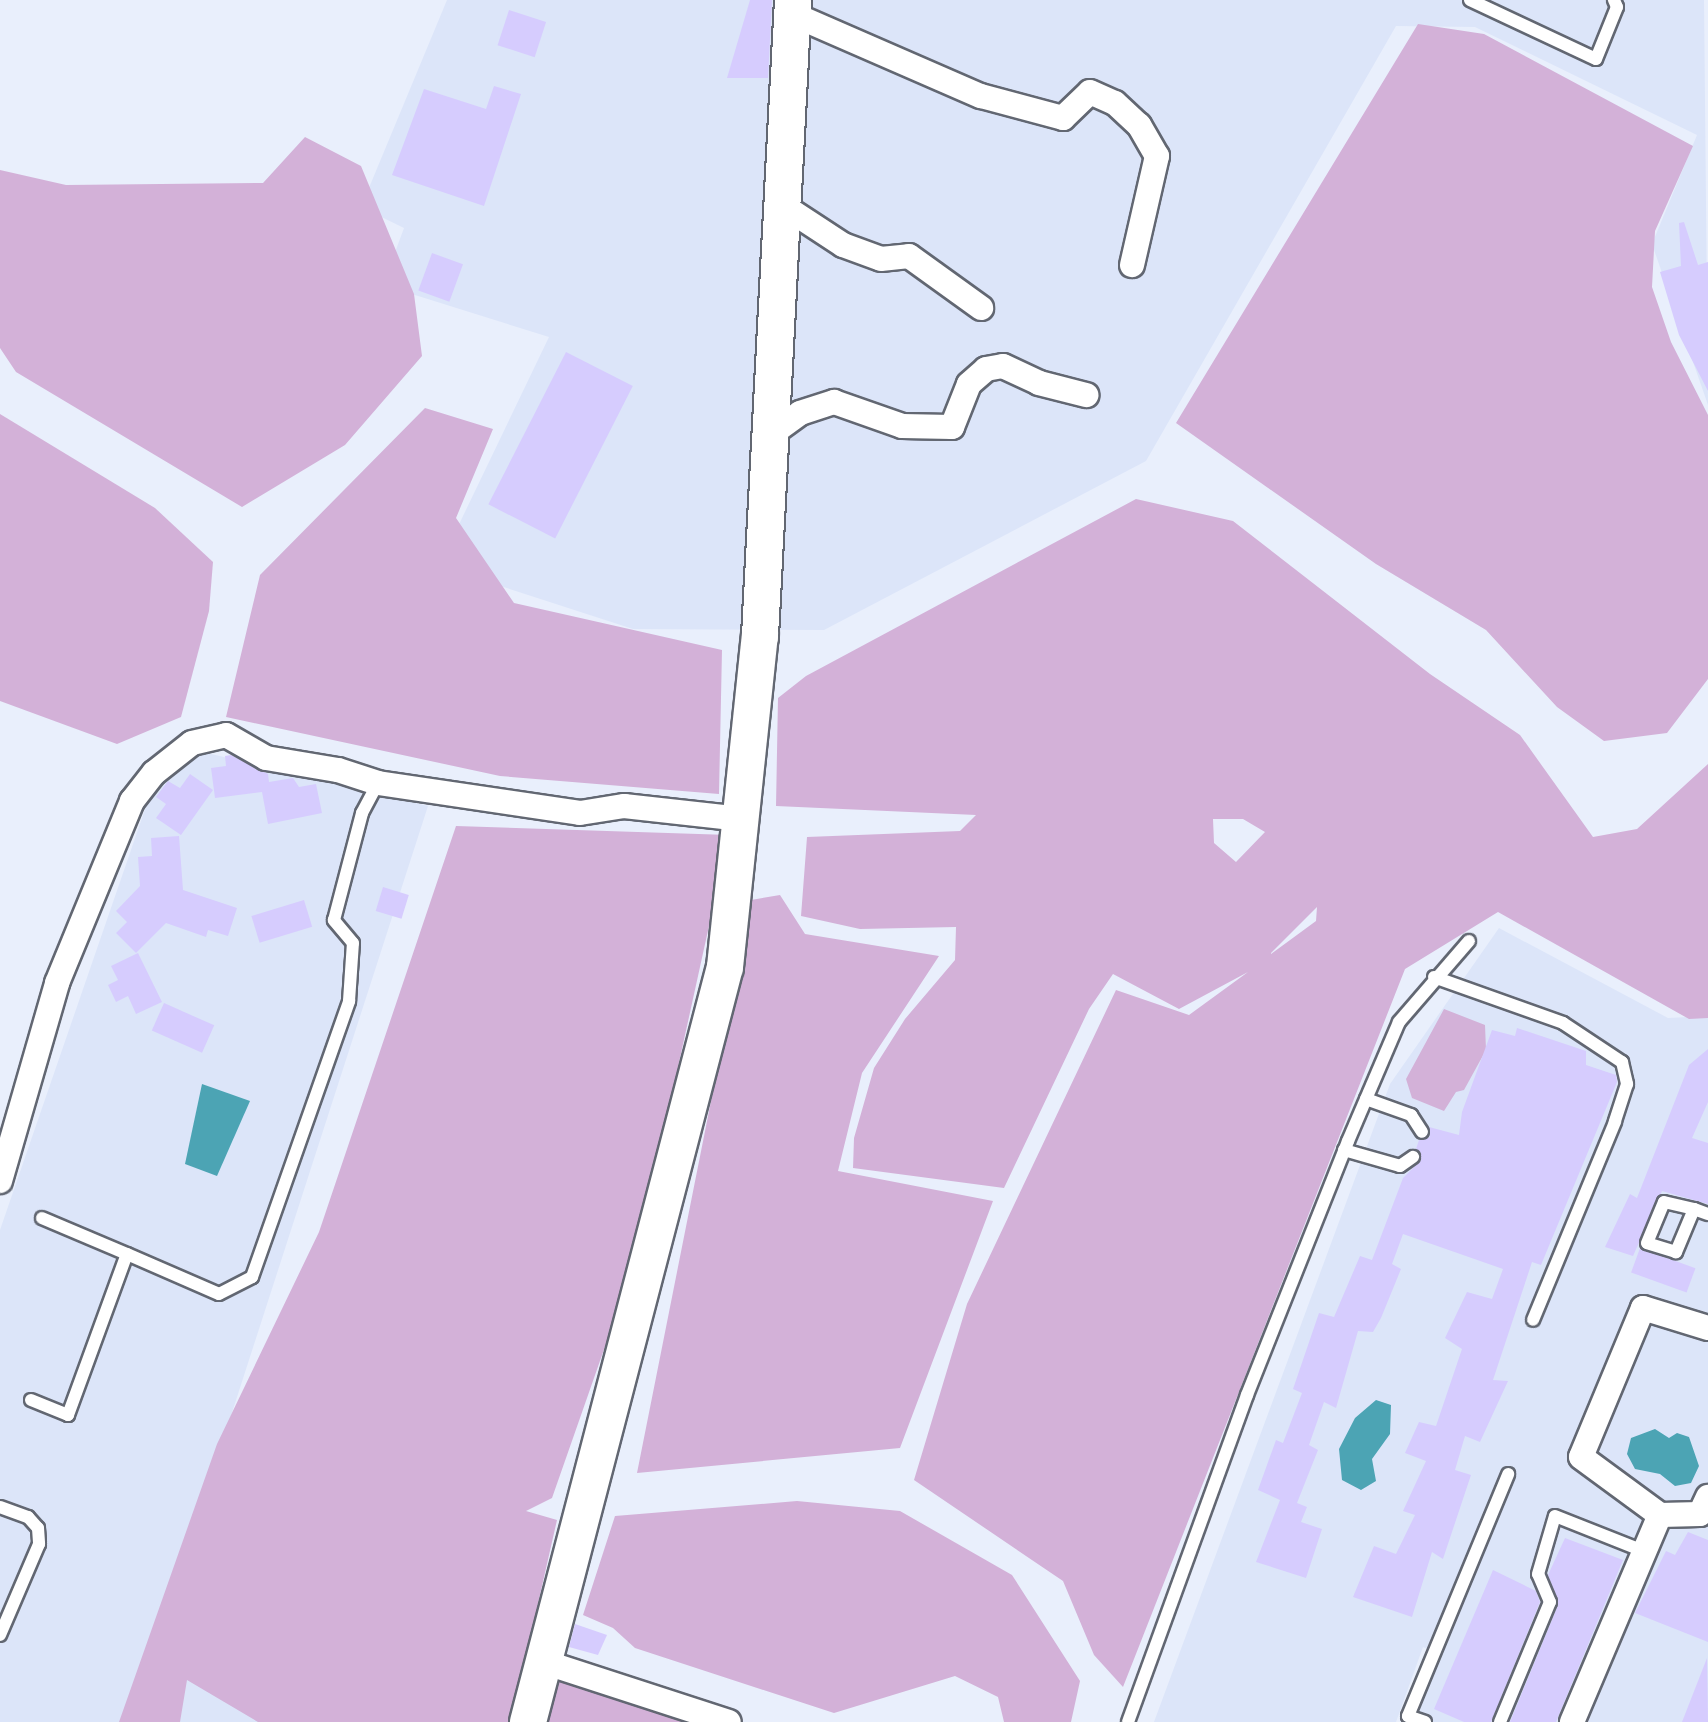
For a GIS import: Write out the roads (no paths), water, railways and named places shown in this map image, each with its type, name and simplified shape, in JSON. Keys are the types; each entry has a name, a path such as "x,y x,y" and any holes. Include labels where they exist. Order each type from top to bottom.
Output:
{"street":[{"path":"528,1722 547,1663 725,967 760,636 792,7 981,96 1063,118 1090,92 1115,103 1139,125 1157,156 1132,265"},
{"path":"782,205 843,245 881,259 909,256 981,308"},
{"path":"770,435 800,413 834,402 902,426 952,427 969,384 986,369 1003,366 1039,383 1086,395"},
{"path":"0,1181 57,983 132,801 154,773 192,743 226,735 266,758 338,770 378,783 580,813 624,806 741,819"},
{"path":"1708,1328 1643,1308 1581,1457 1660,1515 1700,1514 1708,1497"},
{"path":"1572,1722 1641,1550 1660,1515"},
{"path":"547,1663 729,1722"}],"lane":[{"path":"1470,0 1596,59 1617,7 1614,0"},
{"path":"42,1218 219,1294 252,1277 349,1001 353,943 334,920 362,813 378,783"},
{"path":"1128,1722 1247,1395 1344,1150 1399,1022 1434,977 1469,941"},
{"path":"1434,977 1563,1023 1622,1062 1627,1084 1615,1122 1533,1320"},
{"path":"1366,1099 1411,1115 1422,1132"},
{"path":"1344,1150 1400,1166 1413,1157"},
{"path":"1694,1209 1676,1252 1647,1243 1664,1202 1694,1209 1708,1214"},
{"path":"31,1400 68,1415 127,1254"},
{"path":"1425,1722 1408,1719 1508,1474"},
{"path":"0,1507 28,1517 38,1528 39,1544 0,1635"},
{"path":"1500,1722 1550,1602 1538,1574 1555,1516 1641,1550"}],"water":[{"path":"202,1084 250,1101 217,1176 185,1164"},
{"path":"1376,1400 1391,1405 1390,1434 1372,1459 1376,1481 1361,1490 1342,1480 1339,1449 1355,1418"},
{"path":"1655,1429 1669,1438 1677,1433 1689,1437 1699,1466 1691,1483 1675,1486 1660,1474 1635,1469 1627,1454 1631,1438"}]}
